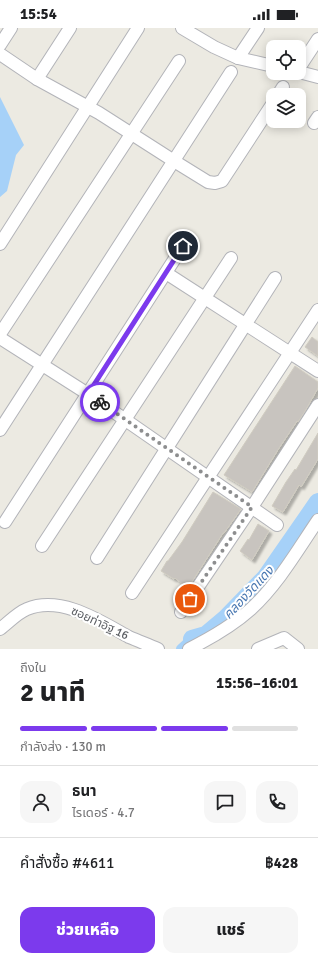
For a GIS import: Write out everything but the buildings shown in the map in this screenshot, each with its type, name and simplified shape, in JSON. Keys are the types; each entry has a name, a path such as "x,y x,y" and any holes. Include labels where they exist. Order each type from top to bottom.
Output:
{"street":[{"path":"0,45 12,28"},
{"path":"37,80 70,28"},
{"path":"0,244 138,28"},
{"path":"182,28 199,32 238,58 266,64"},
{"path":"238,58 258,28"},
{"path":"306,57 318,39"},
{"path":"0,54 37,80 88,107 208,182 215,183 222,181 266,114"},
{"path":"0,334 179,60"},
{"path":"0,430 231,72"},
{"path":"306,74 318,77"},
{"path":"5,522 183,246"},
{"path":"42,546 231,258"},
{"path":"166,273 318,371"},
{"path":"97,558 275,278"},
{"path":"132,593 318,310"},
{"path":"0,338 88,394 277,524"},
{"path":"181,612 252,507 318,405"},
{"path":"188,649 231,626 252,609 273,585 318,520"},
{"name":"ซอยท่าอิฐ 16","path":"0,629 25,609 42,604 61,606 94,618 131,638 158,649"},
{"path":"258,649 284,638"},
{"path":"275,649 284,638"},
{"path":"284,638 298,649"}],"water":[{"path":"0,97 24,145 16,155 7,191 0,197"}],"waterway":[{"name":"คลองวัดแดง","path":"192,639 206,635 225,619 266,577 318,502"},
{"name":"คลองวัดแดง","path":"181,649 192,639"}],"way so far":[{"path":"100,402 252,507 190,599"}],"route":[{"path":"100,402 88,394 183,246"}]}
